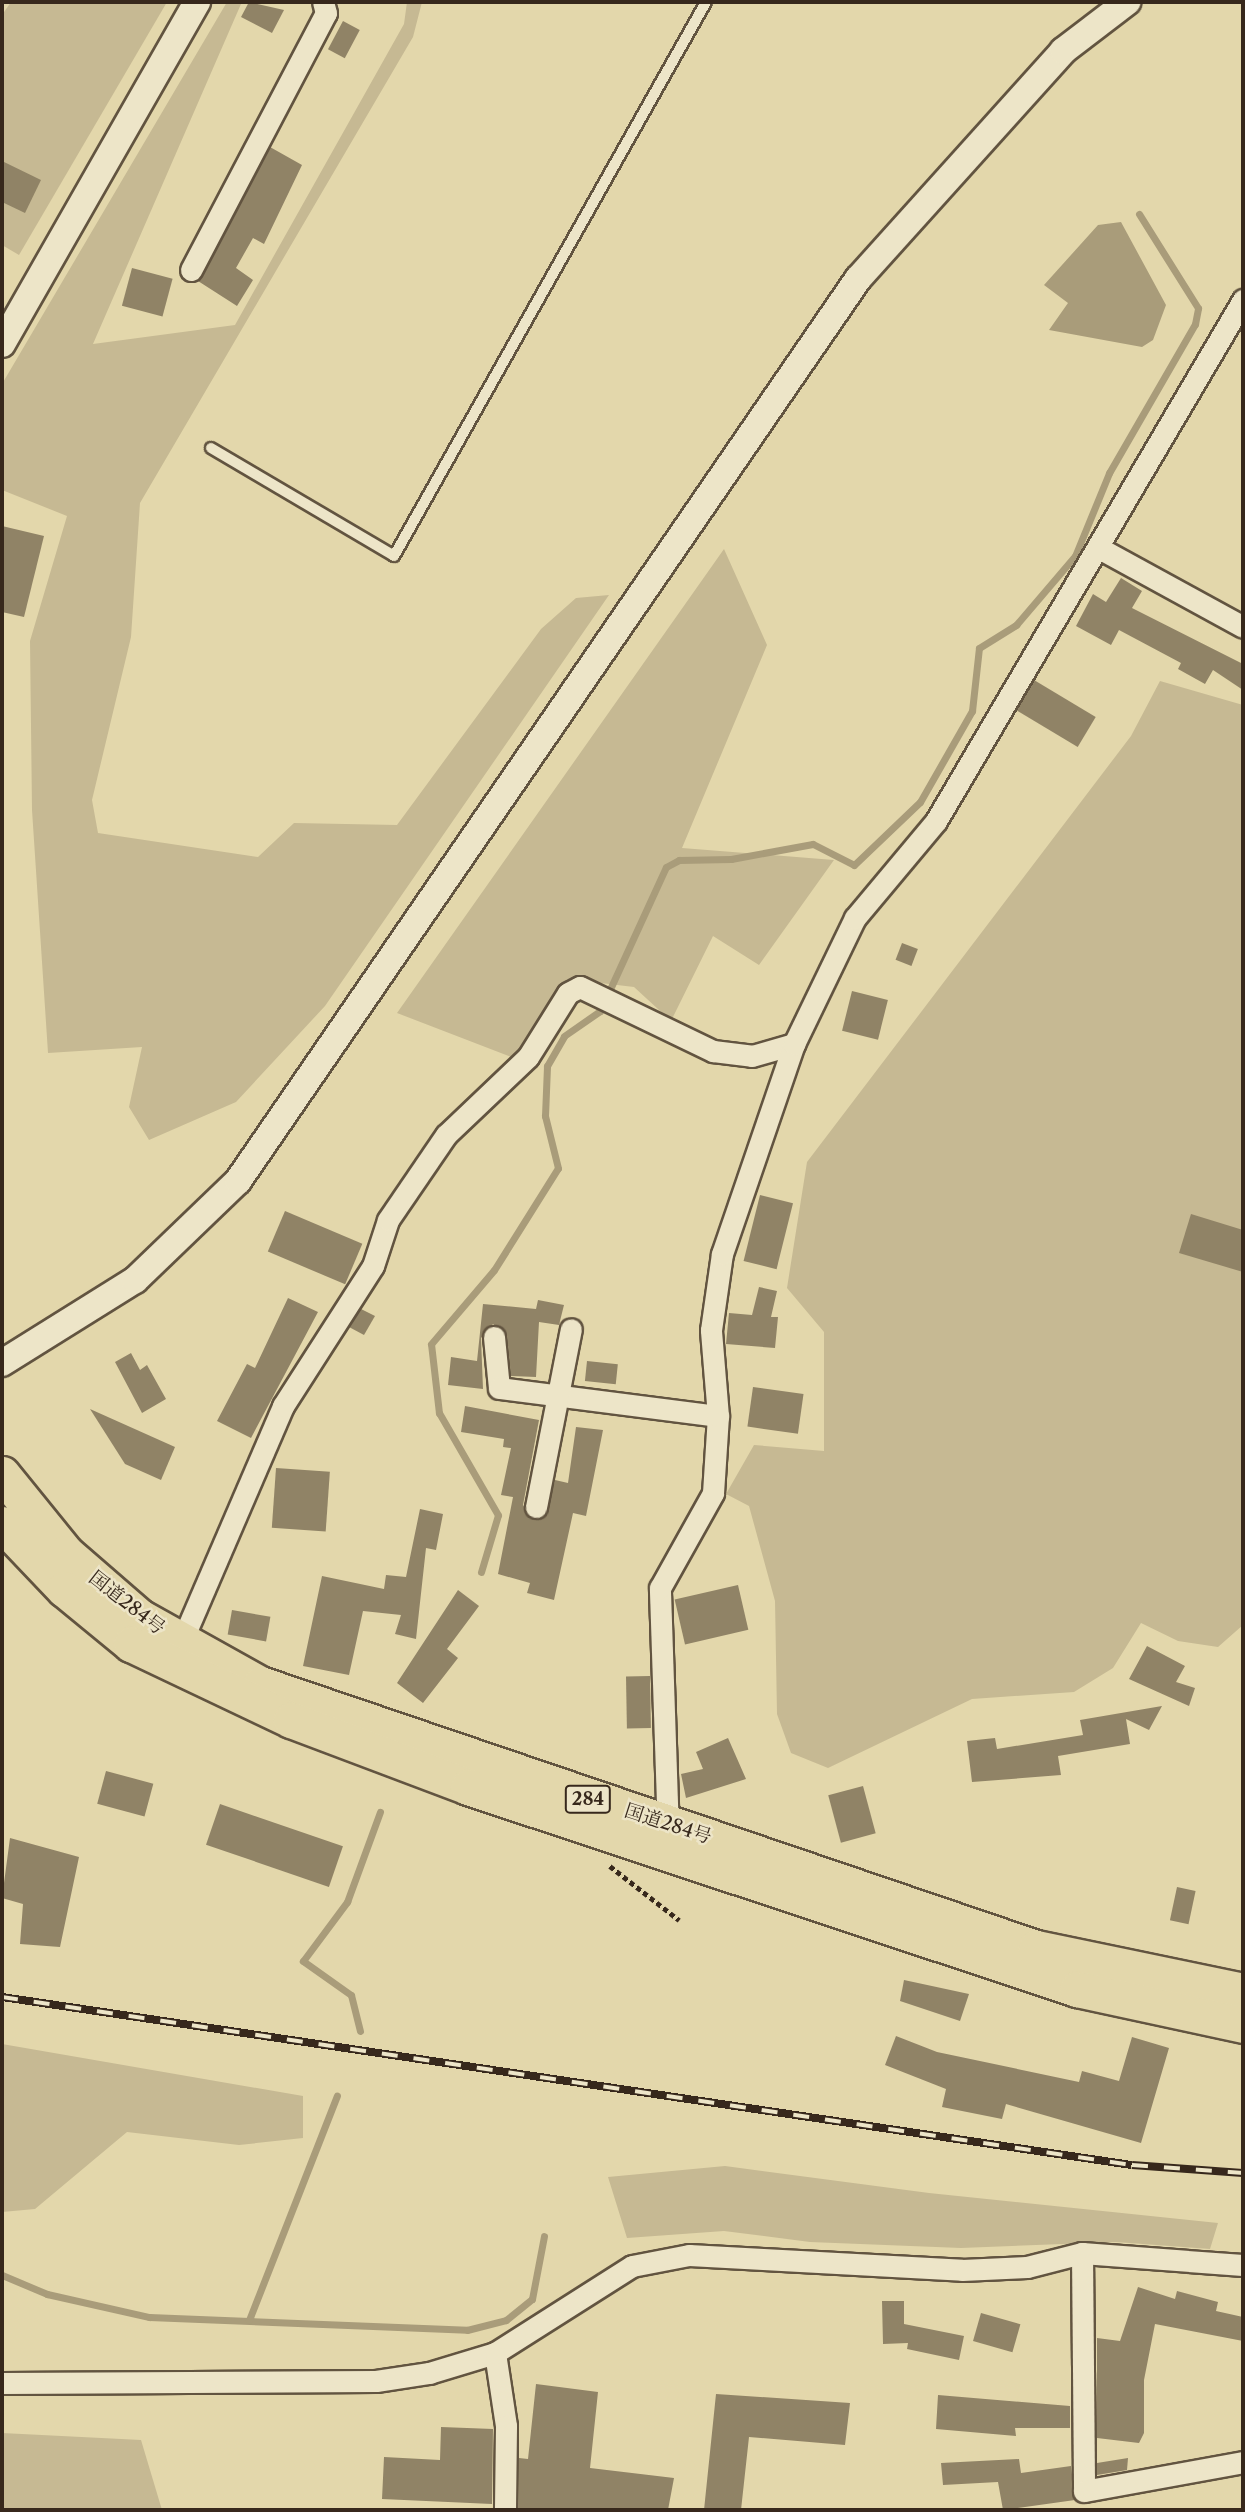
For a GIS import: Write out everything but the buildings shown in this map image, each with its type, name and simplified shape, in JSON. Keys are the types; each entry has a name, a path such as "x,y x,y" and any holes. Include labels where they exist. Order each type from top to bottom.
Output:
{"highway":[{"name":"国道284号","path":"2,1474 66,1553 140,1618 181,1643 260,1684 668,1839 1077,1989 1243,2025"},
{"name":"国道284号","path":"2,1524 64,1589 131,1644 204,1684 590,1828 668,1839 1036,1948 1243,1991"}],"street":[{"path":"2,344 197,2"},
{"path":"191,270 326,13 323,2"},
{"path":"2,1363 135,1280 238,1181 858,279 1063,51 1127,2"},
{"path":"668,1839 660,1588 713,1493 718,1416 711,1330 722,1254 794,1044 855,918 936,821 1243,300"},
{"path":"1099,548 1243,627"},
{"path":"181,1643 283,1406 373,1266 388,1220 446,1135 528,1057 568,993 580,987 713,1051 751,1056 794,1044"},
{"path":"536,1507 560,1396 571,1329"},
{"path":"494,1337 499,1388 718,1416"},
{"path":"2,2383 376,2381 470,2365 495,2353 632,2266 689,2255 1003,2270 1082,2253 1243,2265"},
{"path":"1082,2253 1084,2491 1243,2462"},
{"path":"495,2353 506,2426 505,2510"}],"lane":[{"path":"211,448 394,556 706,2"}],"path":[{"path":"590,1828 610,1866 679,1920"}],"shaded area":[{"path":"11,2 167,2 19,255 2,245 2,15"},
{"path":"227,2 241,4 93,344 235,325 404,24 407,2 422,2 413,37 140,503 131,637 92,800 98,833 258,857 294,823 397,825 541,629 576,598 609,595 325,1006 236,1102 149,1140 129,1107 142,1047 48,1053 32,810 30,641 67,516 2,490 2,384"},
{"path":"1121,222 1166,305 1153,340 1142,347 1049,330 1068,303 1044,285 1098,225"},
{"path":"724,549 767,645 682,848 834,860 759,965 713,936 671,1021 634,987 567,979 519,1060 397,1013"},
{"path":"1160,681 1243,705 1243,1625 1218,1647 1178,1641 1141,1623 1113,1668 1074,1692 972,1699 828,1768 791,1753 777,1714 775,1601 749,1506 726,1494 754,1445 824,1451 824,1332 787,1288 807,1162 1131,736"},
{"path":"2,2044 303,2096 303,2138 239,2145 127,2132 35,2209 2,2212"},
{"path":"725,2166 929,2193 1218,2223 1210,2249 1116,2242 961,2248 810,2242 724,2231 627,2238 608,2177"},
{"path":"2,2433 141,2440 162,2510 2,2510"}],"waterway":[{"path":"481,1572 498,1515 439,1413 431,1344 494,1270 558,1168 545,1116 547,1066 564,1036 600,1011 666,867 679,860 731,859 813,844 854,865 920,802 972,711 979,648 1016,625 1075,556 1109,473 1195,324 1198,308 1139,214"},
{"path":"360,2031 351,1995 303,1961 347,1902 380,1812"},
{"path":"249,2320 337,2096"},
{"path":"2,2275 47,2294 149,2317 467,2330 506,2320 532,2299 544,2236"}],"railway":[{"path":"2,1997 1132,2165 1243,2173"}]}
